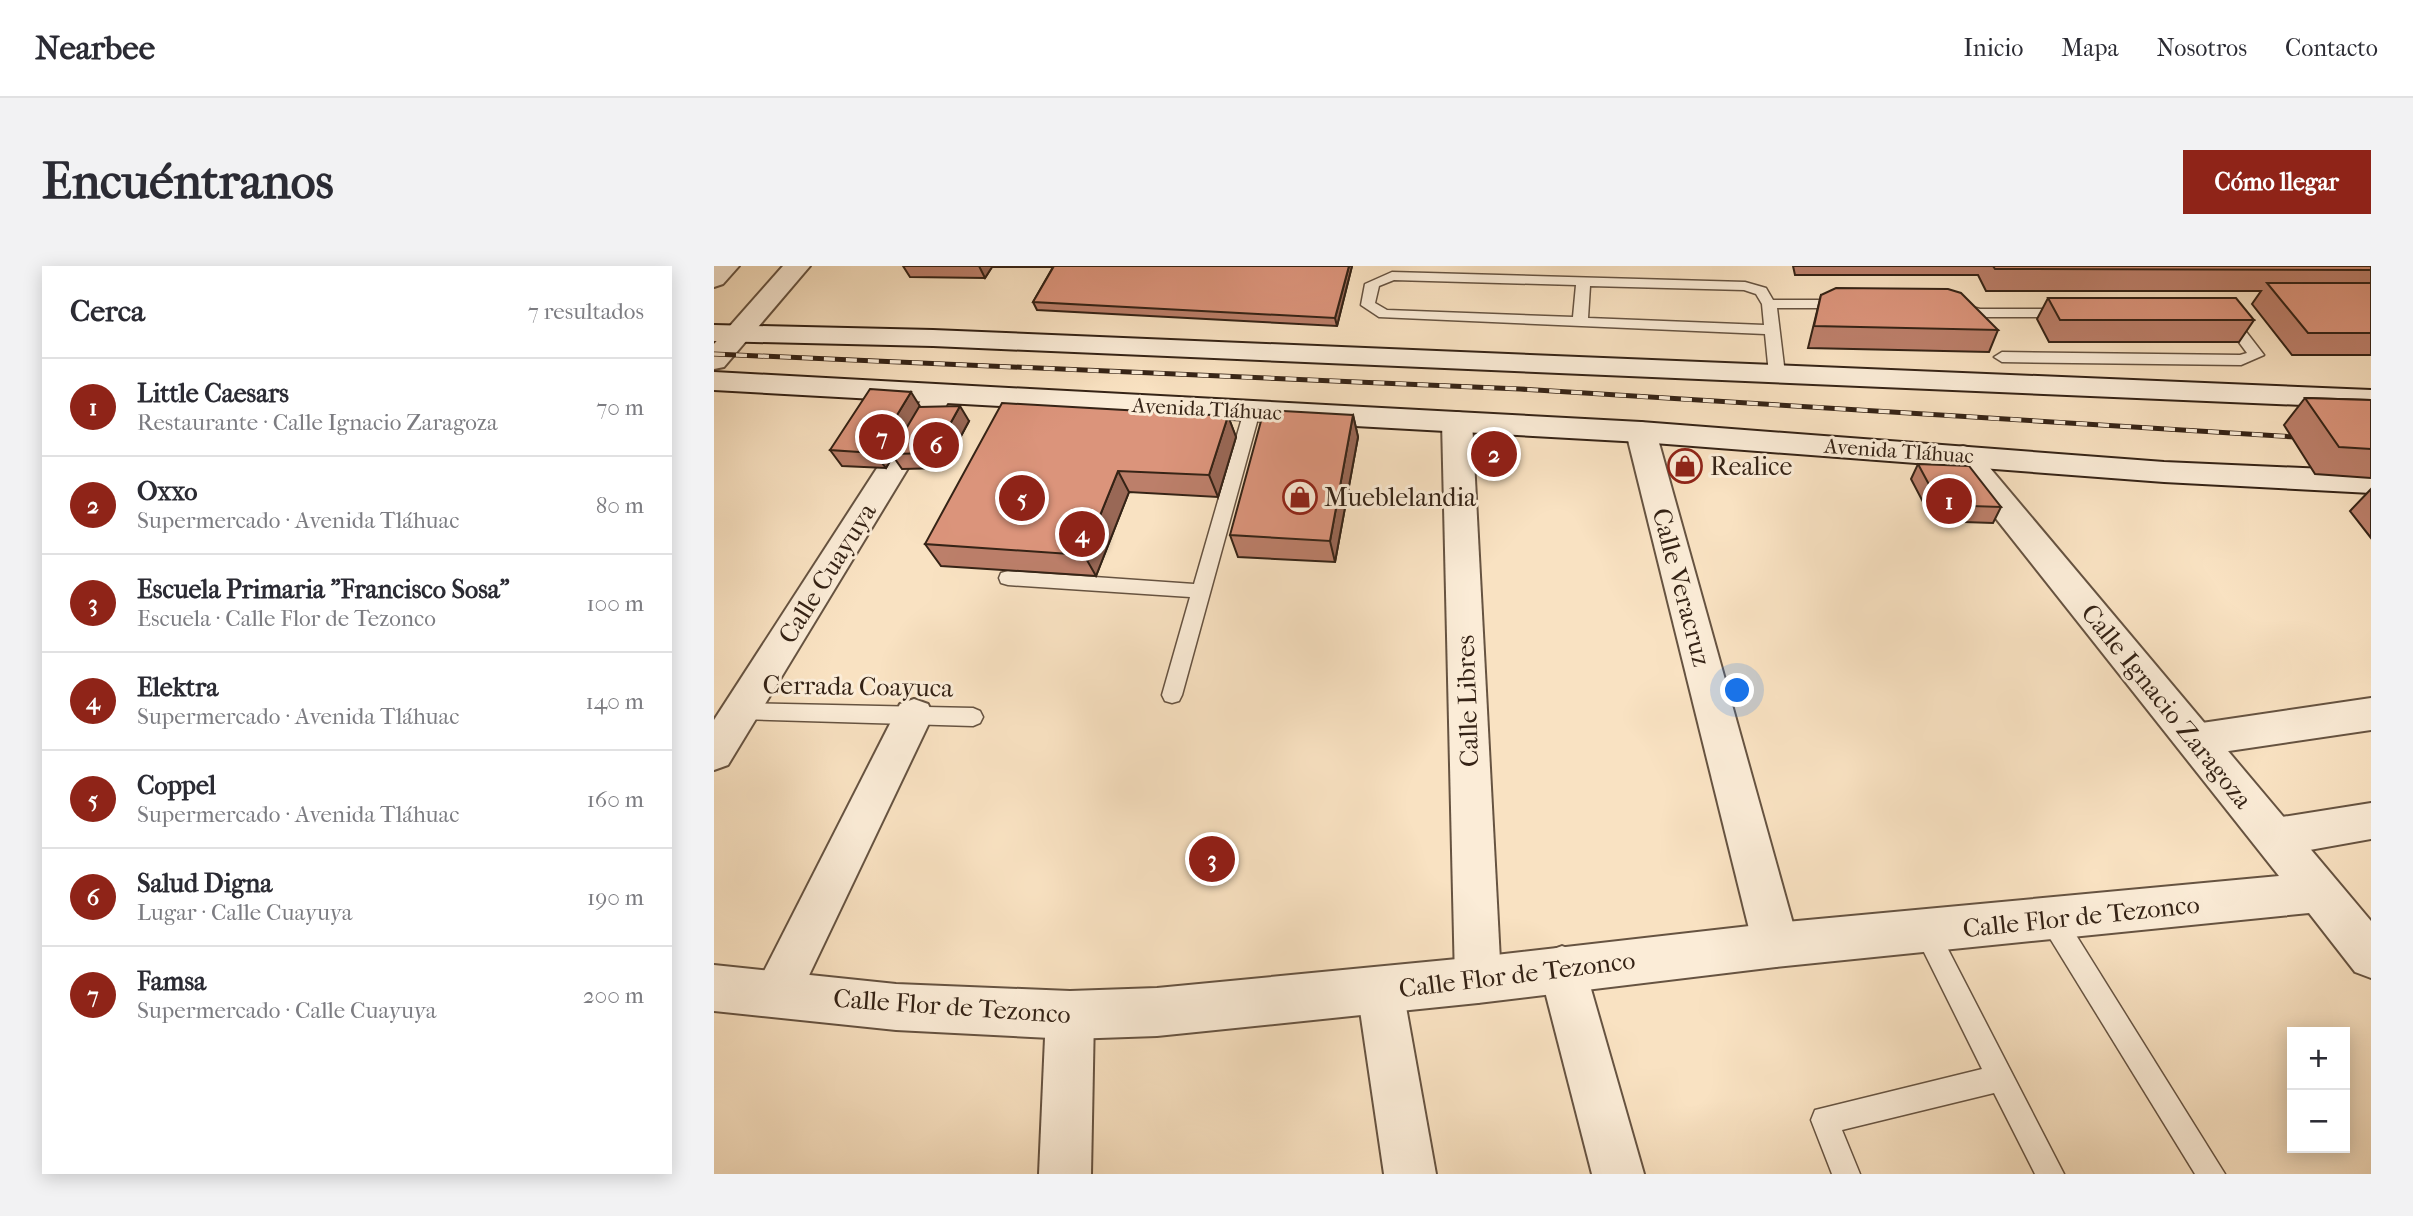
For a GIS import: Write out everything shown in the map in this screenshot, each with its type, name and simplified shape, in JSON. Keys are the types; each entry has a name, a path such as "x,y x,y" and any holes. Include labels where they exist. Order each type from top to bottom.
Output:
{"street":[{"path":"714,279 726,266"},
{"path":"714,361 726,333 797,266"},
{"path":"726,333 961,339 2371,399"},
{"name":"Avenida Tláhuac","path":"714,380 1641,432 2164,472 2371,482"},
{"name":"Calle Cuayuya","path":"714,753 940,394"},
{"name":"Calle Libres","path":"1457,421 1478,980"},
{"name":"Calle Veracruz","path":"1641,432 1776,945"},
{"name":"Calle Ignacio Zaragoza","path":"1963,456 2369,951"},
{"path":"2194,740 2371,714"},
{"path":"777,993 914,715"},
{"path":"2276,837 2371,821"},
{"name":"Calle Flor de Tezonco","path":"714,988 896,1007 1070,1015 1157,1012 1478,980 1562,968 1776,945 2318,892"},
{"path":"1562,968 1618,1174"},
{"path":"1380,990 1410,1174"},
{"path":"1065,1174 1070,1015"}],"lane":[{"path":"1771,330 1384,314 1368,304 1372,284 1392,276 1745,286 1761,291 1769,304 1777,374"},
{"path":"1580,322 1583,282"},
{"path":"1769,304 1861,304"},
{"path":"1940,304 1983,318 2090,313"},
{"path":"2008,384 1999,351 2241,360 2256,355 2230,319 2214,314"},
{"path":"1172,695 1252,411"},
{"path":"1008,578 1201,591"},
{"name":"Cerrada Coayuca","path":"741,711 973,717"},
{"path":"2052,919 2211,1174"},
{"path":"1926,932 2050,1174"},
{"path":"1846,1174 1825,1120 2001,1078"}],"building":[{"path":"1054,266 1349,266 1335,318 1033,302"},
{"path":"1993,266 2371,266 2371,270 1995,269"},
{"path":"2267,283 2371,283 2371,333 2308,333"},
{"path":"1836,288 1948,289 1961,293 1998,330 1814,326 1821,295"},
{"path":"2048,298 2236,298 2254,320 2060,320"},
{"path":"870,389 911,392 874,453 830,450"},
{"path":"2305,398 2371,400 2371,449 2339,447"},
{"path":"1002,403 1228,416 1209,475 1118,471 1084,555 925,544"},
{"path":"960,406 934,453 891,454 919,407"},
{"name":"Mueblelandia","path":"1264,410 1353,415 1330,541 1230,535"},
{"path":"1918,464 1969,466 2001,507 1940,505"}],"railway":[{"path":"714,354 1520,389 2312,438"}],"place":[{"name":"Famsa","path":"882,437"},
{"name":"Salud Digna","path":"936,445"},
{"name":"Oxxo","path":"1494,454"},
{"name":"Realice","path":"1685,466"},
{"name":"Mueblelandia","path":"1300,497"},
{"name":"Coppel","path":"1022,498"},
{"name":"Little Caesars","path":"1949,501"},
{"name":"Elektra","path":"1082,534"},
{"name":"Escuela Primaria \"Francisco Sosa\"","path":"1212,859"}]}
